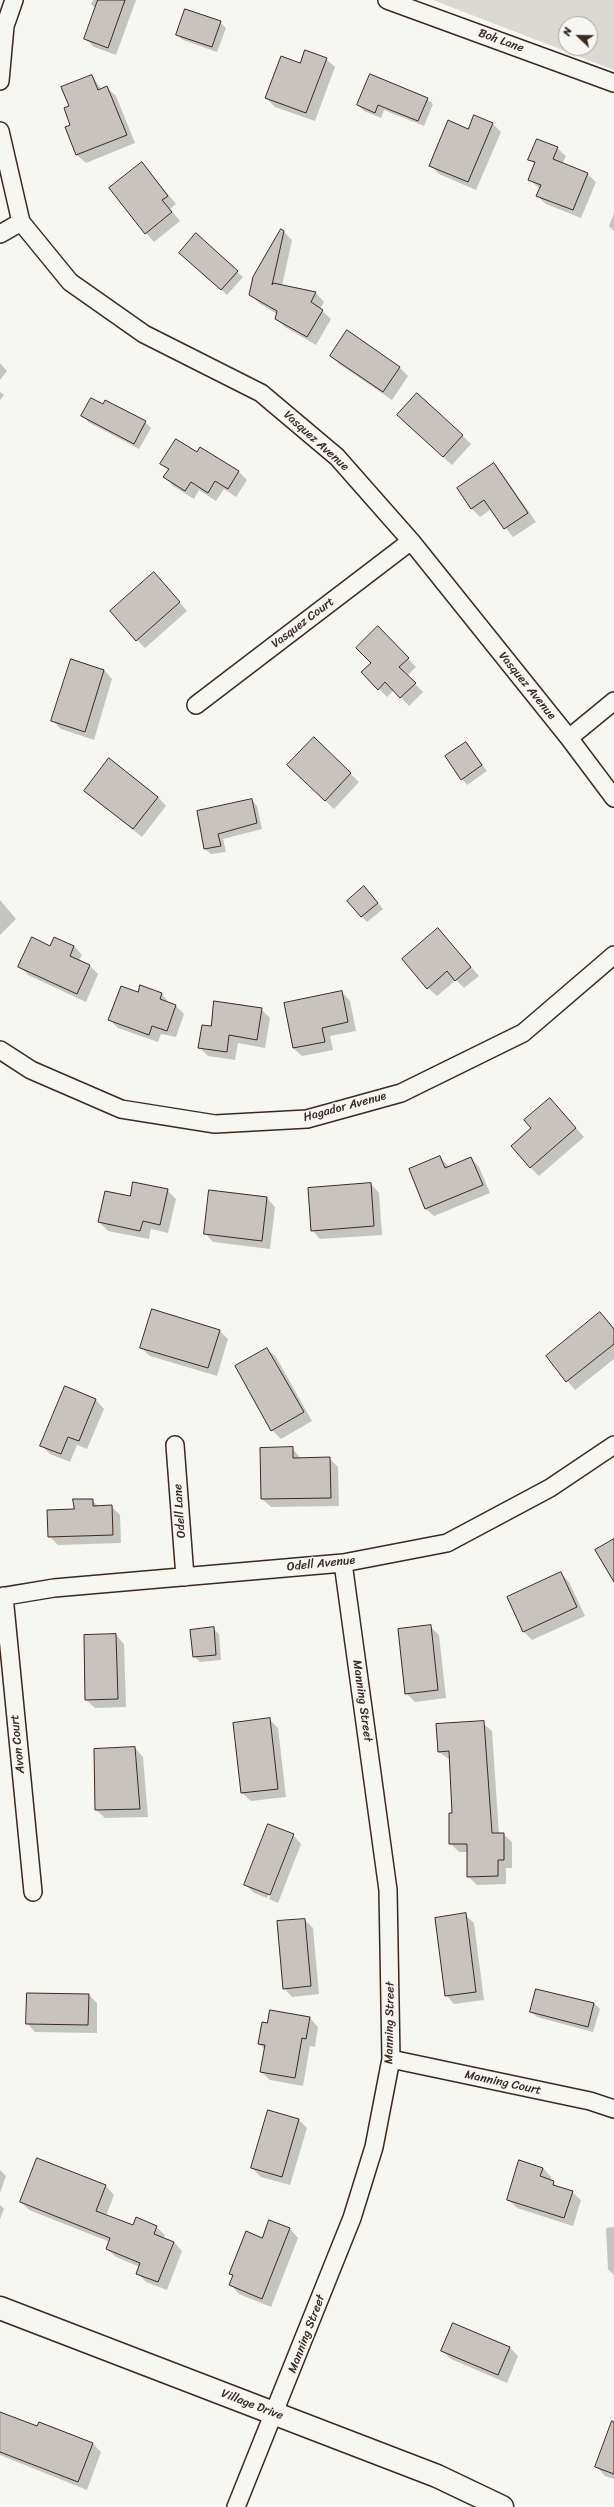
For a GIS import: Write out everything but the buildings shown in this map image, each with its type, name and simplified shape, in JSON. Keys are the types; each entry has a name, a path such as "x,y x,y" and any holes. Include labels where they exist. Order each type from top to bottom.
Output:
{"main road":[{"name":"Village Drive","path":"0,2308 437,2476 502,2507"}],"street":[{"path":"0,81 5,26 14,0"},
{"name":"Boh Lane","path":"387,0 614,84"},
{"name":"Vasquez Avenue","path":"0,131 21,222 70,282 144,334 262,393 337,457 411,541 569,738 614,798"},
{"path":"0,234 21,222"},
{"name":"Vasquez Court","path":"196,705 411,541"},
{"path":"569,738 614,702"},
{"name":"Hagador Avenue","path":"0,1050 31,1070 121,1109 215,1124 307,1119 401,1093 523,1033 614,955"},
{"name":"Odell Lane","path":"175,1445 185,1577"},
{"name":"Odell Avenue","path":"2,1596 54,1588 343,1563 447,1543 550,1488 614,1445"},
{"name":"Manning Street","path":"236,2507 275,2414 352,2218 374,2147 390,2059 388,1890 343,1563"},
{"name":"Avon Court","path":"2,1596 33,1892"},
{"name":"Manning Court","path":"390,2059 590,2101 614,2109"}],"shaded area":[{"path":"433,0 614,0 614,70 578,56 598,56 598,16 558,16 558,48"}]}
